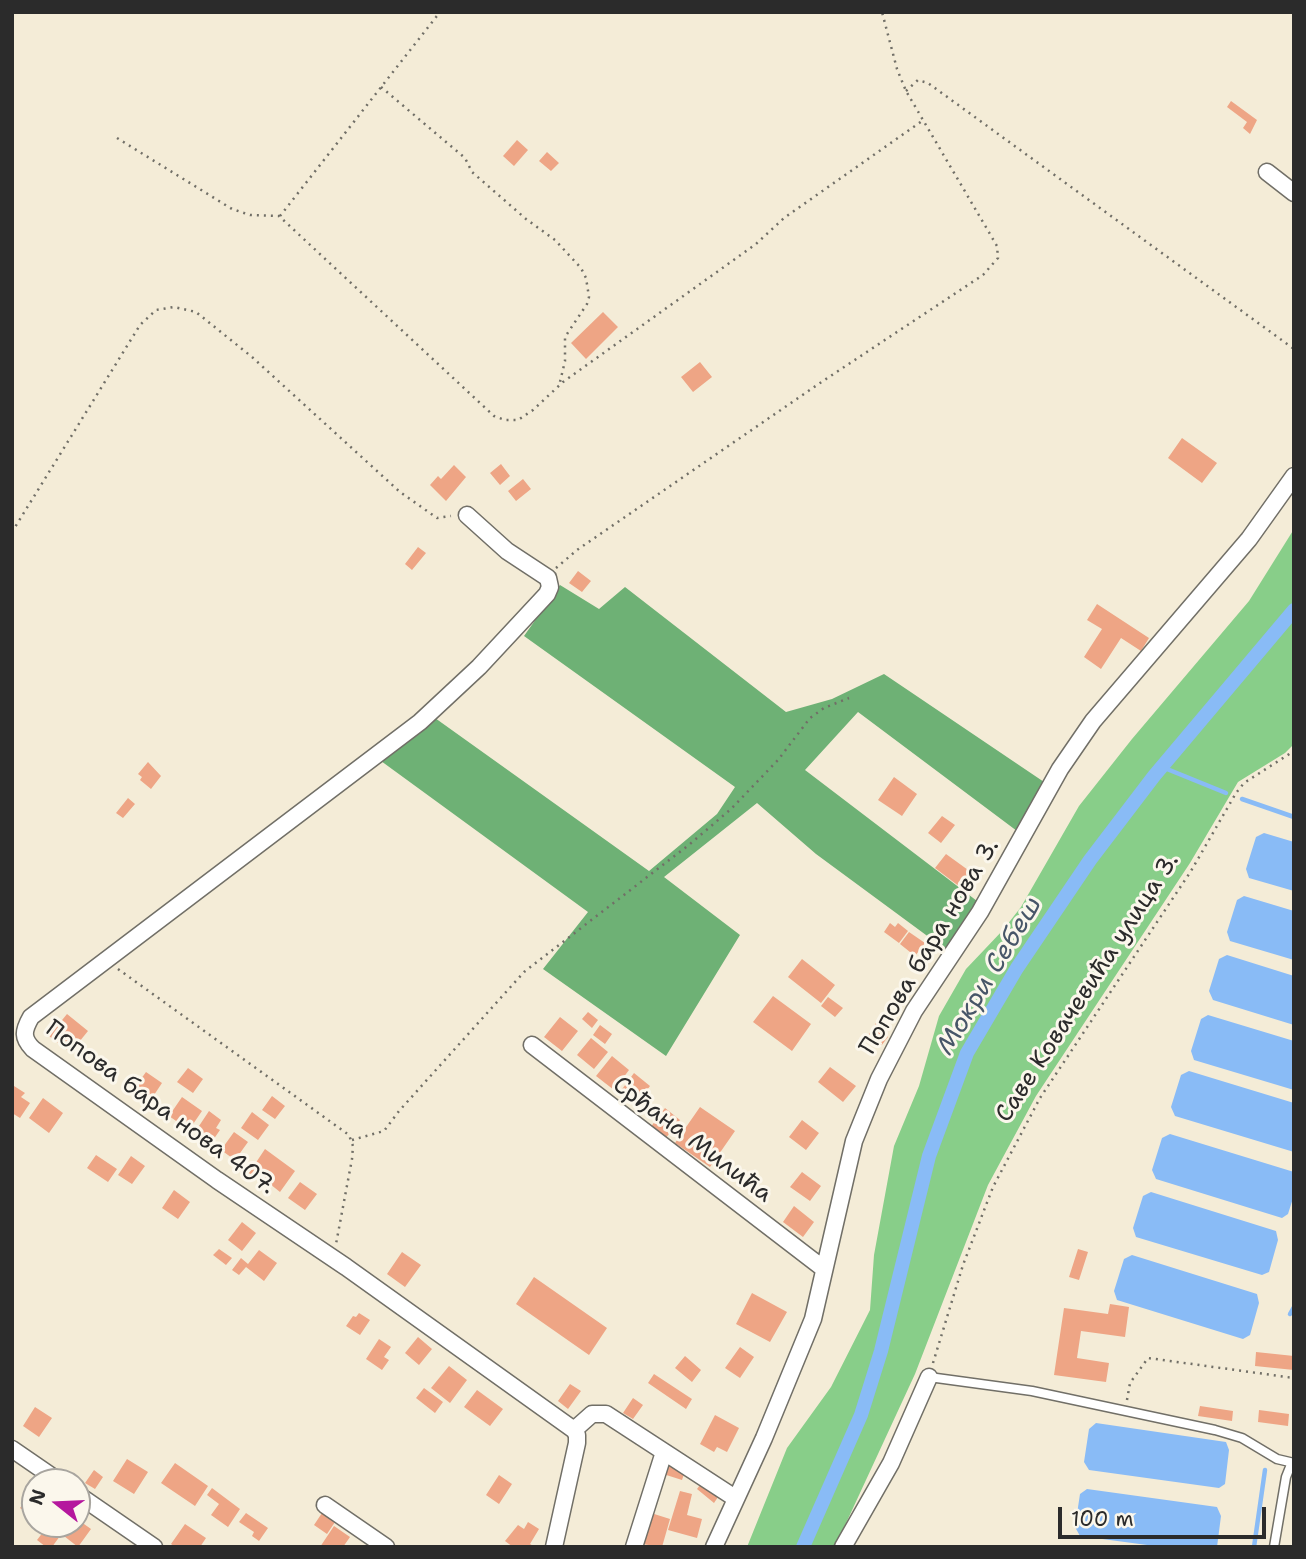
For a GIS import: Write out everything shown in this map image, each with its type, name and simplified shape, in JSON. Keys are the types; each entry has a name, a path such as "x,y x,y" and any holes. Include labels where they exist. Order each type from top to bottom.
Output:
{"street":[{"path":"1267,172 1294,193"},
{"name":"Попова бара нова 3.","path":"714,1547 764,1438 813,1319 854,1141 879,1079 914,1011 980,912 1060,769 1093,721 1249,538 1294,476"},
{"path":"467,515 507,551 548,578"},
{"name":"Попова бара нова 407.","path":"548,578 550,587 541,601 479,667 419,722 32,1017 18,1037 574,1430"},
{"name":"Срђана Милића","path":"532,1045 824,1269"},
{"path":"843,1547 891,1463 929,1377"},
{"path":"554,1547 577,1443 574,1430 592,1414 606,1414 735,1499"},
{"path":"12,1449 40,1468"},
{"path":"634,1547 664,1451"},
{"path":"91,1504 155,1547"},
{"path":"326,1505 386,1547"}],"lane":[{"path":"929,1377 1031,1391 1126,1410 1242,1438 1277,1459 1294,1464"},
{"path":"1274,1547 1286,1477 1290,1466 1294,1464"}],"path":[{"path":"279,216 440,12"},
{"path":"548,578 554,569 577,550 831,375 983,275 998,258 997,246 906,91 897,69 882,12"},
{"path":"906,91 918,80 928,83 1294,349"},
{"path":"381,87 465,158 472,172 526,219 555,240 581,268 586,278 589,297 565,337 565,361 559,386"},
{"path":"117,138 232,209 250,215 279,216 494,416 505,420 518,420 559,386 756,244 784,218 922,121"},
{"path":"12,532 140,326 156,310 174,307 196,312 252,357 400,492 437,518 467,515"},
{"path":"352,1140 384,1131 524,972 690,844 730,809 778,760 810,718 824,708 849,698"},
{"name":"Саве Ковачевића улица 3.","path":"929,1377 963,1265 993,1187 1040,1098 1191,872 1236,793 1244,783 1294,751"},
{"path":"106,959 145,990 349,1135 352,1140 352,1159 333,1258"},
{"path":"1126,1410 1130,1383 1148,1358 1294,1378"}],"green space":[{"path":"1294,529 1294,744 1285,753 1238,782 1190,863 1036,1096 988,1185 915,1374 835,1547 747,1547 787,1448 831,1387 870,1310 874,1255 894,1146 919,1086 939,1016 966,969 1021,907 1079,806 1249,601"},
{"path":"560,585 599,609 625,587 786,712 832,699 884,674 1047,784 1017,831 858,712 805,770 977,901 945,949 816,854 757,803 664,877 740,935 666,1056 543,969 588,912 381,761 435,718 649,871 717,814 735,787 524,636"}],"water":[{"path":"1264,833 1294,842 1294,891 1249,878 1246,869 1256,837"},
{"path":"1244,896 1294,911 1294,960 1230,941 1227,932 1237,900"},
{"path":"1227,955 1294,976 1294,1025 1213,1000 1209,991 1219,959"},
{"path":"1208,1015 1294,1041 1294,1090 1194,1060 1191,1051 1201,1019"},
{"path":"1189,1071 1294,1103 1294,1152 1175,1116 1171,1107 1181,1075"},
{"path":"1170,1134 1294,1172 1294,1195 1288,1214 1282,1218 1156,1179 1152,1170 1162,1138"},
{"path":"1151,1192 1276,1231 1278,1240 1269,1272 1262,1275 1136,1237 1133,1228 1143,1196"},
{"path":"1132,1255 1257,1294 1259,1303 1250,1335 1243,1339 1117,1300 1114,1291 1124,1259"},
{"path":"1096,1423 1226,1442 1229,1450 1225,1484 1219,1488 1089,1470 1084,1462 1089,1429"},
{"path":"1087,1489 1217,1507 1221,1516 1217,1547 1162,1547 1080,1536 1075,1527 1080,1494"}],"building":[{"path":"1231,101 1257,120 1250,134 1243,128 1247,122 1227,107"},
{"path":"517,140 528,150 514,166 503,156"},
{"path":"547,152 559,163 551,171 539,161"},
{"path":"603,312 618,327 586,359 571,343"},
{"path":"700,362 712,377 693,392 681,377"},
{"path":"1182,438 1217,463 1202,483 1168,458"},
{"path":"501,464 510,476 500,485 490,473"},
{"path":"454,465 466,477 446,501 430,485 438,476 441,479"},
{"path":"523,479 531,489 516,501 508,491"},
{"path":"418,547 426,553 412,570 405,564"},
{"path":"578,571 591,581 582,592 569,583"},
{"path":"1097,604 1149,638 1141,651 1121,638 1101,669 1084,657 1102,629 1087,620"},
{"path":"148,762 161,776 151,789 140,780 142,777 138,774"},
{"path":"894,777 917,794 902,816 878,800"},
{"path":"128,798 135,804 123,818 116,813"},
{"path":"942,816 955,825 941,843 928,833"},
{"path":"946,854 975,875 964,890 935,868"},
{"path":"890,923 895,927 898,923 908,931 899,943 884,932"},
{"path":"909,932 925,943 915,956 900,944"},
{"path":"802,959 835,985 821,1003 788,977"},
{"path":"773,996 811,1024 792,1051 753,1022"},
{"path":"828,997 843,1008 835,1017 821,1006"},
{"path":"588,1012 598,1020 592,1028 582,1019"},
{"path":"67,1014 88,1031 75,1047 72,1044 67,1050 49,1036"},
{"path":"560,1017 578,1031 562,1051 544,1037"},
{"path":"876,1023 888,1030 885,1035 888,1037 881,1046 867,1037"},
{"path":"600,1025 612,1034 605,1044 593,1035"},
{"path":"591,1038 608,1052 594,1069 577,1055"},
{"path":"612,1056 629,1070 614,1090 596,1076"},
{"path":"830,1067 856,1086 843,1102 818,1082"},
{"path":"188,1068 203,1079 193,1093 177,1082"},
{"path":"146,1072 162,1083 150,1101 133,1090"},
{"path":"634,1073 650,1086 636,1105 620,1092"},
{"path":"14,1086 25,1093 21,1097 30,1103 20,1118 12,1113"},
{"path":"272,1096 285,1106 275,1119 262,1110"},
{"path":"182,1097 202,1111 189,1130 169,1116"},
{"path":"43,1098 63,1113 49,1133 29,1118"},
{"path":"700,1107 735,1131 710,1167 675,1143"},
{"path":"665,1108 680,1120 665,1139 650,1128"},
{"path":"209,1111 221,1120 216,1128 220,1130 211,1143 195,1132"},
{"path":"252,1112 269,1125 258,1140 241,1128"},
{"path":"802,1120 819,1133 806,1150 789,1137"},
{"path":"234,1132 248,1142 235,1160 221,1150"},
{"path":"265,1149 295,1171 280,1192 249,1173"},
{"path":"96,1155 117,1169 108,1182 87,1168"},
{"path":"131,1156 145,1166 132,1184 118,1175"},
{"path":"802,1172 821,1186 810,1201 790,1187"},
{"path":"300,1182 317,1194 305,1210 288,1198"},
{"path":"174,1190 190,1202 178,1219 162,1208"},
{"path":"794,1206 814,1222 803,1237 783,1222"},
{"path":"242,1222 256,1233 242,1251 228,1240"},
{"path":"219,1249 232,1258 226,1265 213,1255"},
{"path":"1078,1249 1088,1252 1079,1280 1069,1277"},
{"path":"259,1250 277,1263 264,1281 246,1267 239,1275 232,1270 241,1258 248,1264"},
{"path":"402,1252 421,1265 405,1287 387,1274"},
{"path":"534,1277 607,1328 589,1355 516,1304"},
{"path":"752,1293 787,1312 770,1342 736,1324"},
{"path":"1110,1304 1129,1307 1125,1337 1081,1331 1077,1358 1109,1363 1106,1382 1054,1375 1064,1308 1108,1314"},
{"path":"359,1313 370,1320 360,1335 346,1326 353,1316 356,1317"},
{"path":"418,1337 432,1349 419,1365 405,1353"},
{"path":"379,1339 391,1347 384,1357 389,1360 382,1370 366,1359"},
{"path":"740,1347 754,1357 740,1378 725,1368"},
{"path":"1256,1352 1294,1356 1294,1370 1255,1366"},
{"path":"685,1356 701,1370 692,1382 675,1368"},
{"path":"449,1366 467,1380 450,1403 431,1388"},
{"path":"654,1374 692,1399 686,1409 648,1383"},
{"path":"570,1384 581,1391 568,1409 558,1401"},
{"path":"424,1388 443,1402 435,1413 416,1398"},
{"path":"477,1390 503,1409 490,1426 464,1407"},
{"path":"633,1398 643,1405 633,1419 623,1413"},
{"path":"1200,1406 1233,1411 1232,1421 1198,1416"},
{"path":"35,1407 52,1418 39,1437 23,1426"},
{"path":"1259,1410 1289,1414 1288,1426 1258,1422"},
{"path":"715,1415 739,1428 727,1452 717,1447 714,1452 700,1444"},
{"path":"127,1459 148,1472 134,1494 113,1481"},
{"path":"664,1461 686,1468 682,1480 660,1473"},
{"path":"175,1463 208,1486 195,1506 161,1483"},
{"path":"94,1470 103,1477 95,1489 91,1487 91,1474"},
{"path":"499,1475 512,1484 499,1504 486,1495"},
{"path":"703,1481 720,1494 714,1503 697,1489"},
{"path":"212,1488 240,1509 228,1527 211,1515 219,1504 207,1495"},
{"path":"680,1491 692,1494 687,1515 702,1519 697,1538 668,1530"},
{"path":"246,1513 268,1528 259,1541 252,1536 254,1532 239,1522"},
{"path":"322,1513 335,1522 327,1534 314,1525"},
{"path":"651,1513 670,1519 662,1547 642,1544"},
{"path":"528,1522 539,1529 530,1544 535,1547 513,1547 505,1541 518,1525 524,1529"},
{"path":"185,1524 206,1538 200,1547 175,1547 171,1544"},
{"path":"334,1526 350,1537 343,1547 320,1547"},
{"path":"59,1538 52,1547 46,1547 37,1540"},
{"path":"67,1538 84,1538 78,1547"}],"waterway":[{"name":"Мокри Себеш","path":"803,1547 861,1415 881,1351 929,1156 967,1053 1017,968 1090,860 1154,776 1294,610"},
{"path":"1162,767 1226,793"},
{"path":"1242,799 1294,817"},
{"path":"1290,1314 1294,1307"},
{"path":"1254,1547 1265,1470"}]}
